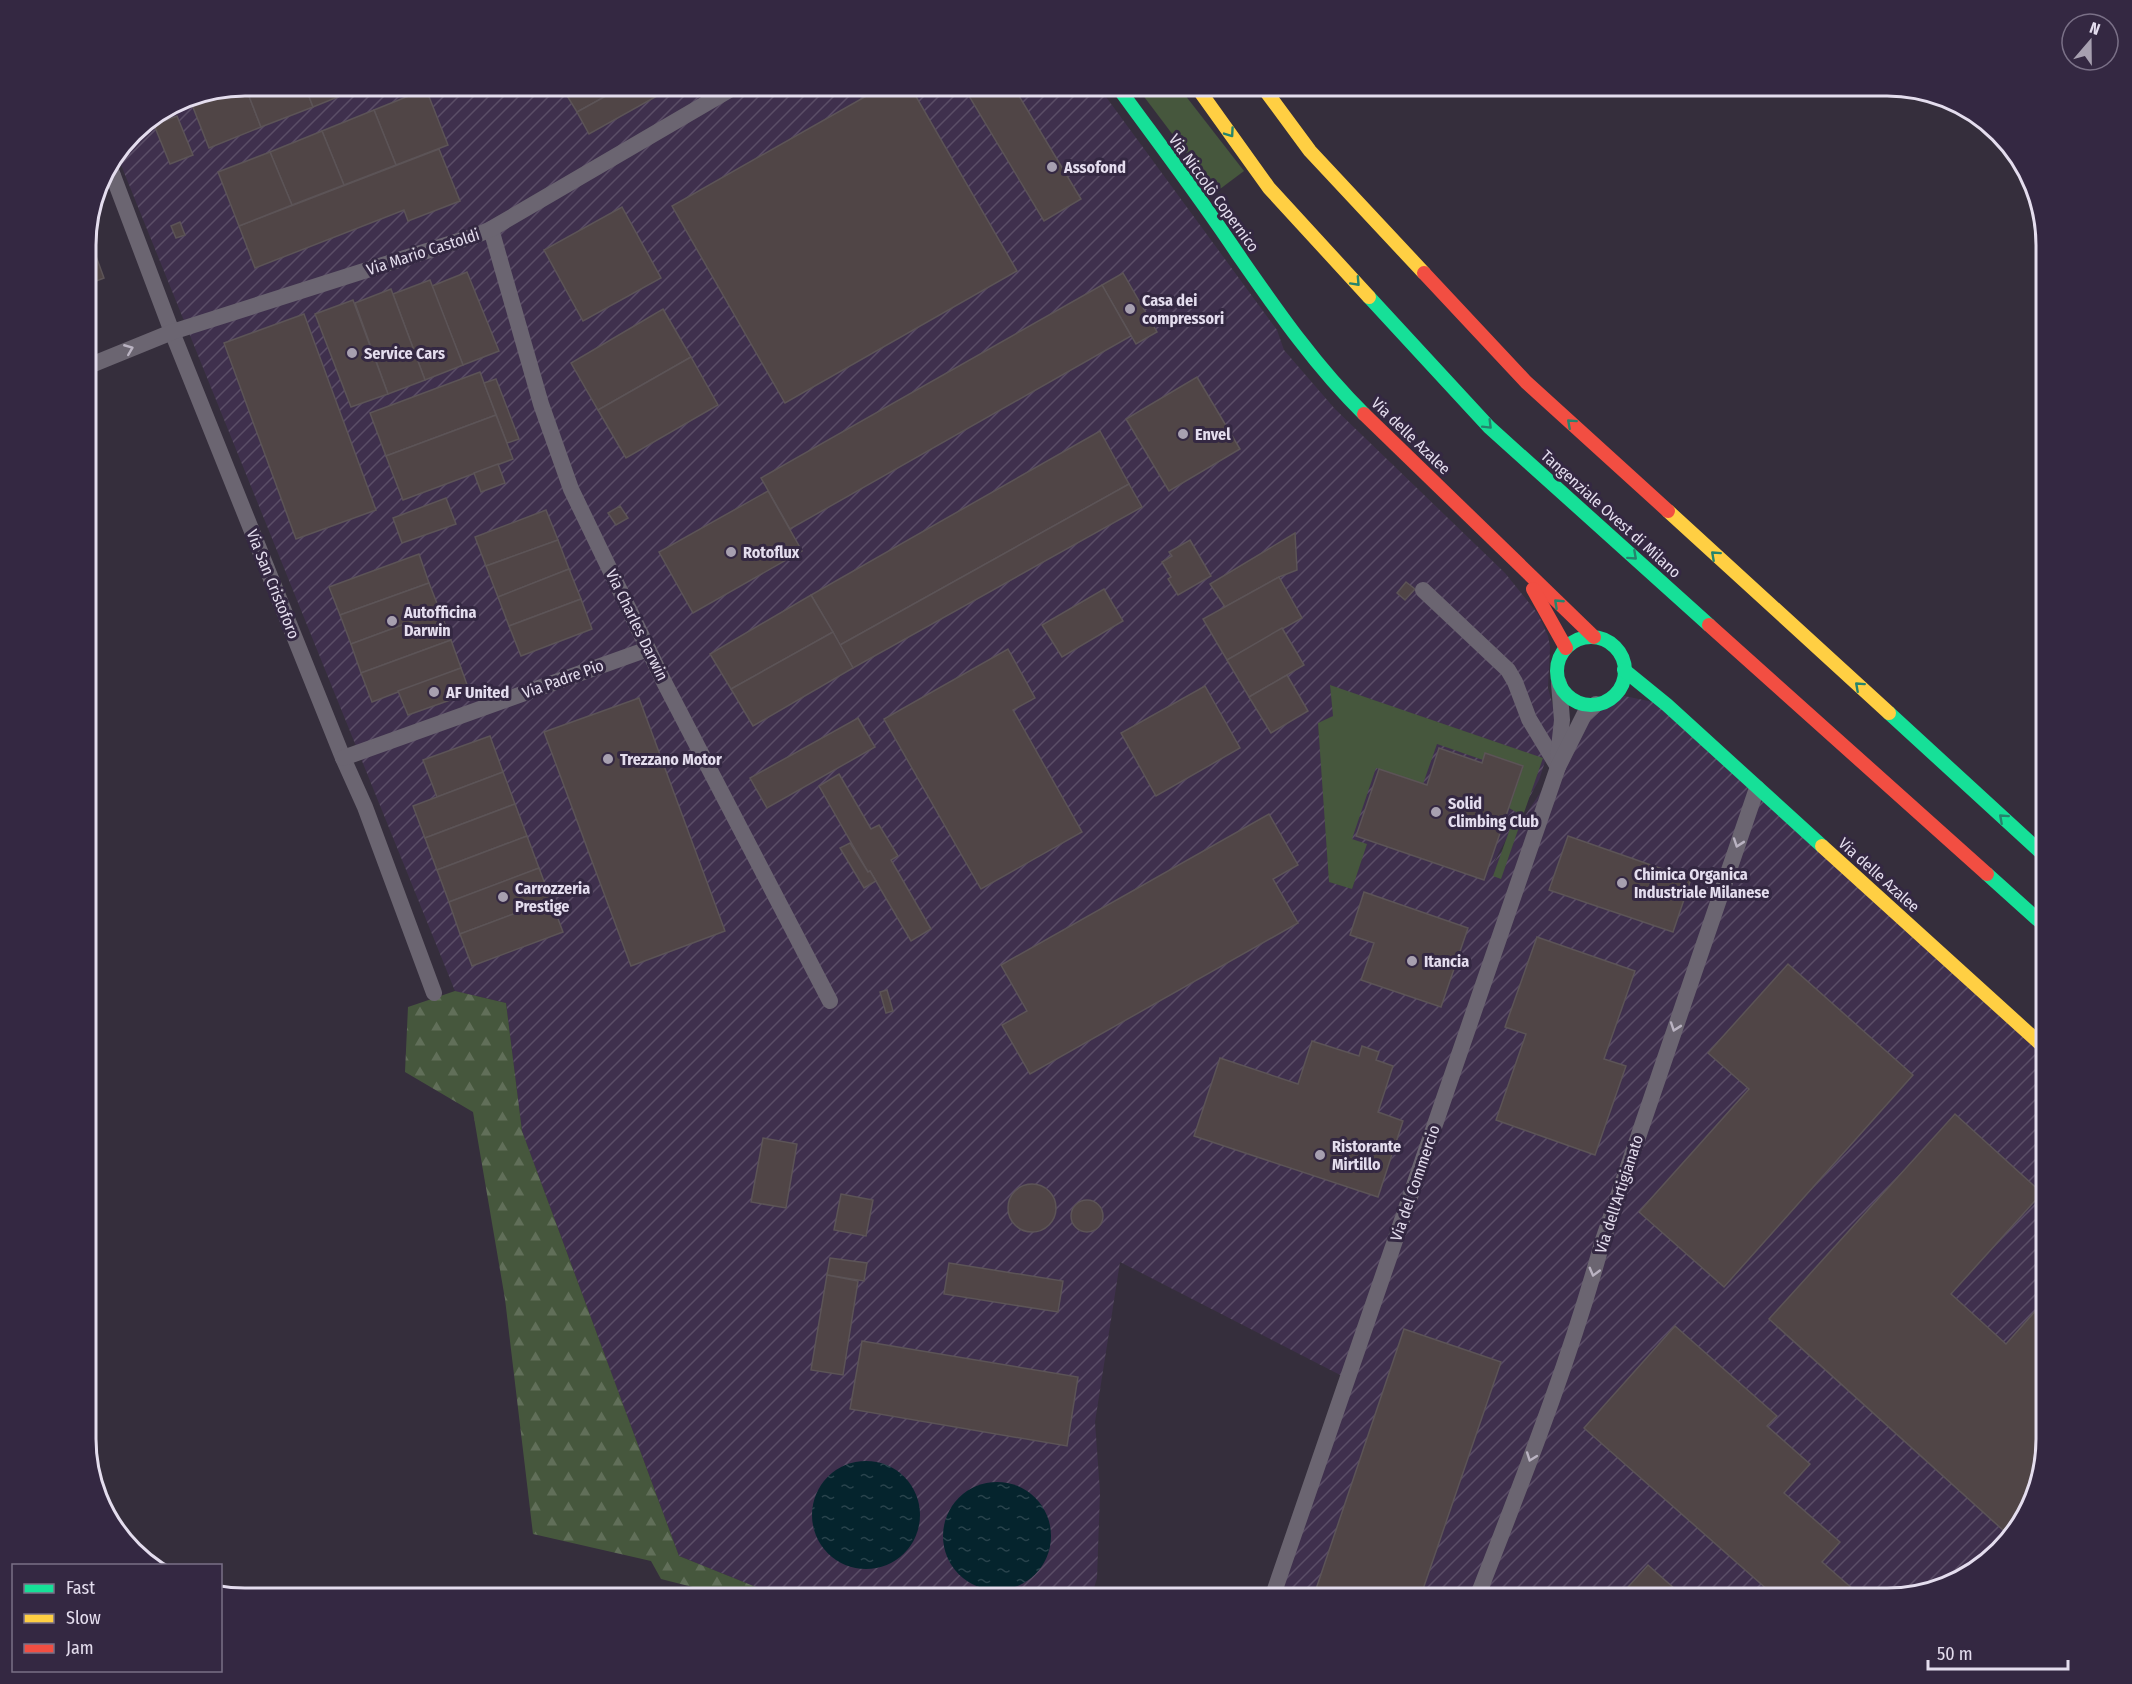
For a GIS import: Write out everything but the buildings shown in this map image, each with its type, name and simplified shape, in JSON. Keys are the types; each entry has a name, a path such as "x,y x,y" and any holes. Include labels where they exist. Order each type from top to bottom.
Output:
{"main road":[{"name":"Via Niccolò Copernico","path":"1124,96 1284,320"},
{"name":"Tangenziale Ovest di Milano","path":"1203,96 1269,188 1489,427 2036,918"},
{"path":"1269,96 1310,151 1526,382 2036,848"},
{"name":"Via delle Azalee","path":"1284,320 1345,395 1594,637"},
{"name":"Via delle Azalee","path":"1522,568 1566,648"},
{"path":"1594,637 1613,646 1619,653 1624,670 1623,680 1629,694 1596,704 1584,704 1565,693 1559,683 1557,664 1566,648 1574,641 1594,637"},
{"name":"Via delle Azalee","path":"1624,670 2036,1040"},
{"name":"Via delle Azalee","path":"1629,694 1688,726"}],"street":[{"name":"Via Mario Castoldi","path":"96,363 172,332 477,235 719,96"},
{"name":"Via San Cristoforo","path":"110,182 343,758 365,807 434,993"},
{"name":"Via Charles Darwin","path":"491,229 541,404 571,489 648,649 830,1001"},
{"path":"1423,590 1508,670 1529,719 1558,767"},
{"name":"Via Padre Pio","path":"343,758 648,649"},
{"name":"Via del Commercio","path":"1558,767 1562,720 1559,683"},
{"name":"Via del Commercio","path":"1276,1588 1558,767 1576,729 1584,716 1596,704"},
{"name":"Via dell'Artigianato","path":"1481,1588 1542,1427 1757,788"}],"shaded area":[{"path":"235,96 1105,96 1277,330 1284,350 1335,409 1505,573 1538,614 1548,636 1550,647 1548,688 1555,713 1555,731 1539,780 1491,867 1586,724 1615,694 1667,705 2036,1039 2036,1449 2028,1487 2005,1530 1970,1563 1935,1580 1897,1588 1275,1588 1348,1379 1120,1262 1095,1422 1100,1492 1097,1578 1094,1588 758,1588 679,1556 522,1131 506,1003 455,991 121,164 127,154 147,133 179,111 207,101"}],"green space":[{"path":"1144,96 1186,96 1244,171 1216,192"},
{"path":"1330,685 1543,758 1501,879 1493,876 1516,812 1509,808 1523,767 1486,754 1483,760 1437,744 1423,784 1376,768 1352,839 1367,844 1352,889 1329,882 1318,723 1333,716"},
{"path":"455,991 506,1003 522,1131 679,1556 758,1588 696,1588 661,1579 651,1561 533,1534 505,1299 473,1112 405,1072 408,1007"}],"water":[{"path":"866,1461 887,1465 905,1476 916,1494 920,1515 916,1536 905,1554 887,1565 866,1569 845,1565 827,1554 816,1536 812,1515 816,1494 827,1476 845,1465"},
{"path":"986,1483 1008,1483 1027,1491 1036,1497 1050,1525 1050,1547 1042,1566 1036,1575 1011,1588 983,1588 967,1581 958,1575 944,1547 944,1525 952,1506 958,1497"}],"traffic: fast":[{"path":"1124,96 1266,295 1329,376 1364,414"},
{"path":"1369,297 1489,427 1709,625"},
{"path":"1591,637 1604,640 1615,647 1622,658 1625,671 1622,684 1615,695 1604,702 1591,705 1578,702 1567,695 1560,684 1557,671 1560,658 1567,647 1578,640 1591,637"},
{"path":"1624,670 1667,705 1822,846"},
{"path":"1889,713 2036,848"},
{"path":"1987,874 2036,918"}],"traffic: slow":[{"path":"1203,96 1269,188 1369,297"},
{"path":"1269,96 1310,151 1424,273"},
{"path":"1668,511 1889,713"},
{"path":"1822,846 2036,1040"}],"traffic: jam":[{"path":"1424,273 1526,382 1668,511"},
{"path":"1364,414 1594,637"},
{"path":"1533,589 1566,648"},
{"path":"1709,625 1987,874"}],"place":[{"name":"Assofond","path":"1052,167"},
{"name":"Casa dei compressori","path":"1130,309"},
{"name":"Service Cars","path":"352,353"},
{"name":"Envel","path":"1183,434"},
{"name":"Rotoflux","path":"731,552"},
{"name":"Autofficina Darwin","path":"392,621"},
{"name":"AF United","path":"434,692"},
{"name":"Trezzano Motor","path":"608,759"},
{"name":"Solid Climbing Club","path":"1436,812"},
{"name":"Chimica Organica Industriale Milanese","path":"1622,883"},
{"name":"Carrozzeria Prestige","path":"503,897"},
{"name":"Itancia","path":"1412,961"},
{"name":"Ristorante Mirtillo","path":"1320,1155"}]}
